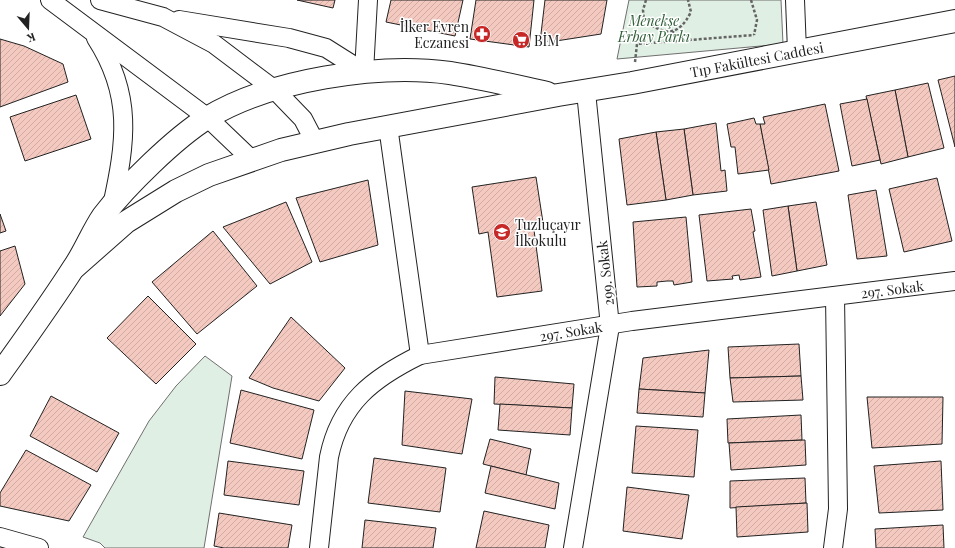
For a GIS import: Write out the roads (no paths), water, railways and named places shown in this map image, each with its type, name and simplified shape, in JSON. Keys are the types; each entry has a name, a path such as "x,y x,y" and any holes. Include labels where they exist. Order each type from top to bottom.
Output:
{"main road":[{"name":"Tıp Fakültesi Caddesi","path":"558,95 586,92 955,21"},
{"path":"0,374 74,266 103,216 136,179 162,154 208,118 241,101 275,90 322,78 364,72 402,71 448,73 558,95"},
{"path":"74,266 126,222 176,191 209,175 281,150 315,142 388,126 558,95"}],"street":[{"path":"50,0 208,118 252,160"},
{"path":"100,0 163,17 289,38 326,48 364,72 368,0"},
{"path":"795,0 797,51"},
{"path":"163,17 214,44 275,90 303,119 315,142"},
{"path":"90,29 107,55 118,81 124,119 121,165 112,207"},
{"name":"299. Sokak","path":"573,548 610,326 586,92"},
{"path":"388,126 420,355"},
{"name":"297. Sokak","path":"319,548 329,457 332,443 343,417 357,397 367,388 397,366 420,355 610,326 955,281"},
{"path":"833,548 838,509 835,296"},
{"path":"0,537 39,548"}],"place":[{"name":"İlker Evren Eczanesi","path":"482,34"},
{"name":"BİM","path":"521,40"},
{"name":"Tuzluçayır İlkokulu","path":"502,232"}],"park label":[{"name":"Menekşe Erbay Parkı","path":"654,28"}]}
